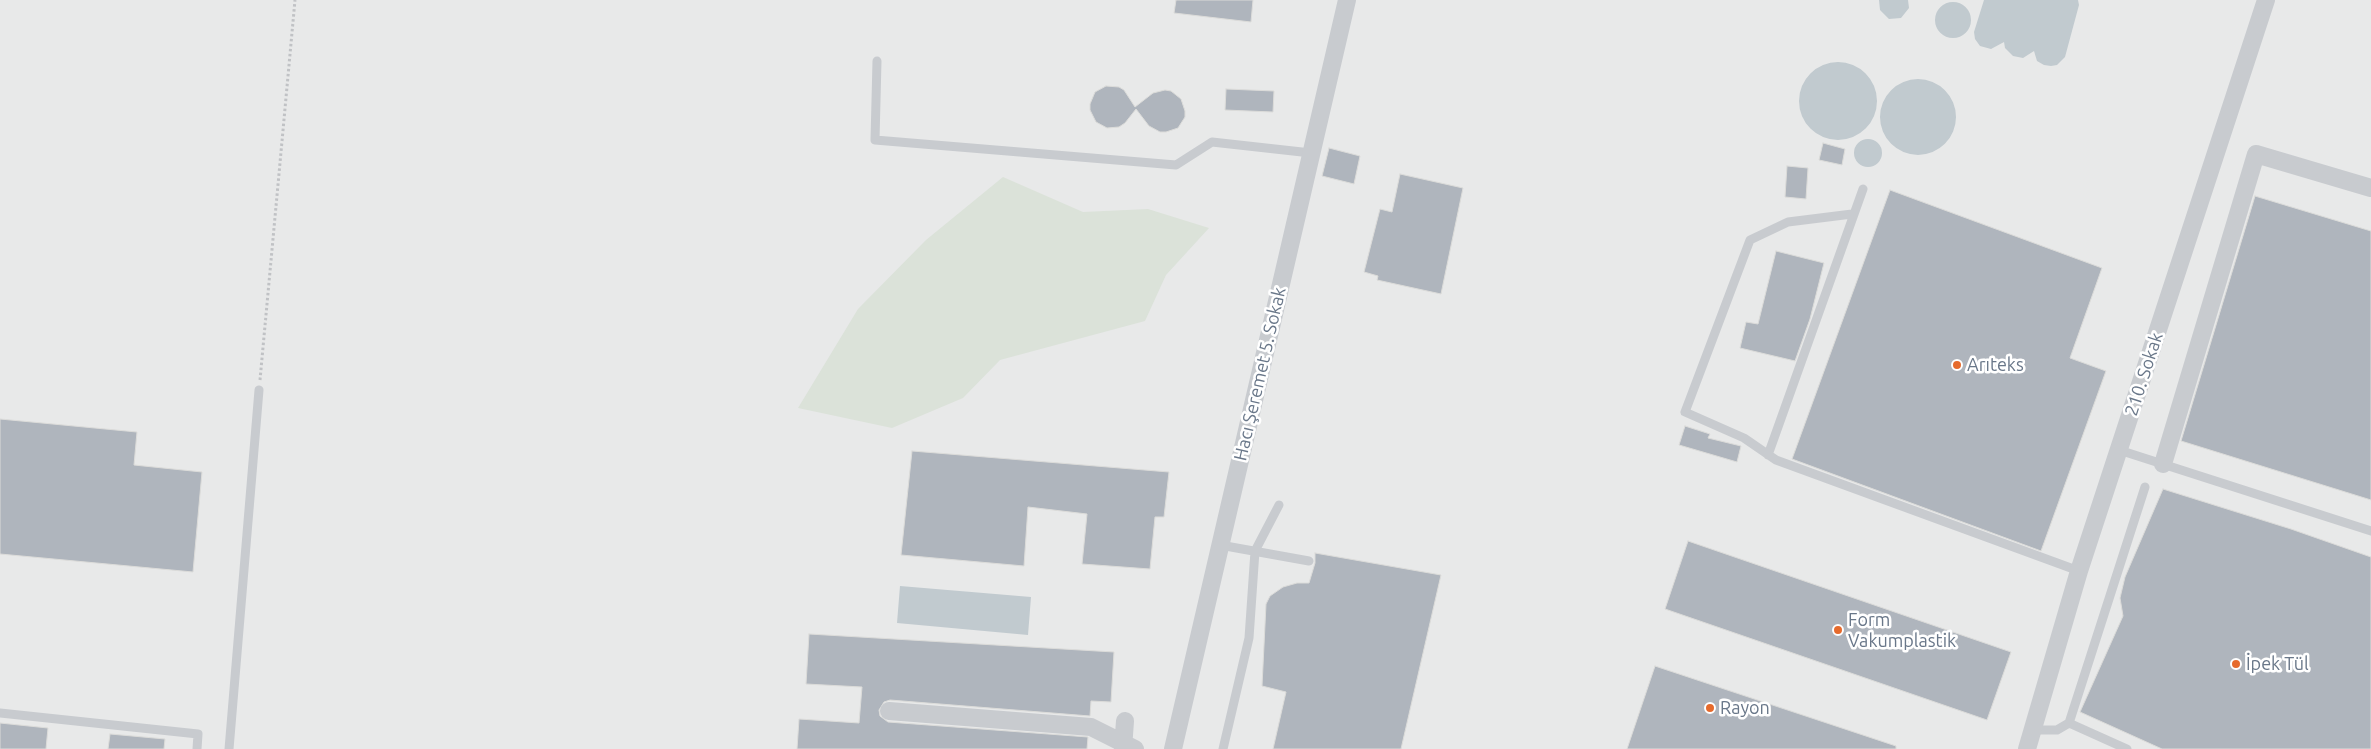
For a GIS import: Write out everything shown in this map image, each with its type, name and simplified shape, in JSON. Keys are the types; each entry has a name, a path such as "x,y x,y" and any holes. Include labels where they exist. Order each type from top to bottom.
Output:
{"street":[{"name":"Hacı Şeremet 5. Sokak","path":"1173,749 1347,0"},
{"name":"210. Sokak","path":"2027,749 2079,571 2266,0"},
{"path":"2163,464 2256,154 2371,188"},
{"path":"889,711 1091,727 1127,747"},
{"path":"1125,721 1127,747"}],"lane":[{"path":"877,61 875,140 1176,165 1212,142 1311,153"},
{"path":"1768,455 1852,214 1863,189"},
{"path":"1852,214 1788,222 1750,240 1686,412 1744,438 1776,460 2079,571"},
{"path":"229,749 259,390"},
{"path":"2119,450 2371,531"},
{"path":"2032,730 2057,730 2069,724 2145,487"},
{"path":"1223,749 1249,638 1255,551 1279,505"},
{"path":"1220,545 1309,561"},
{"path":"0,713 198,734 197,749"},
{"path":"2069,724 2127,749"}],"path":[{"path":"259,390 295,0"}],"shaded area":[{"path":"0,0 2371,0 2371,749 0,749"},
{"path":"1879,0 1908,0 1909,8 1901,18 1889,19 1880,10"},
{"path":"1984,0 2078,0 2079,5 2065,57 2057,65 2051,66 2037,61 2034,51 2023,58 2013,56 2005,48 2004,42 1991,49 1980,46 1975,39 1974,32"},
{"path":"1953,2 1960,3 1966,7 1970,13 1970,27 1966,33 1960,37 1953,38 1946,37 1940,33 1936,27 1935,20 1936,13 1940,7 1946,3"},
{"path":"1838,62 1853,65 1870,79 1874,86 1877,101 1874,116 1860,133 1853,137 1838,140 1823,137 1806,123 1802,116 1799,101 1802,86 1816,69 1823,65"},
{"path":"1918,79 1933,82 1945,90 1953,102 1956,117 1953,132 1945,144 1933,152 1918,155 1903,152 1891,144 1883,132 1880,117 1883,102 1891,90 1903,82"},
{"path":"1868,139 1878,143 1882,153 1878,163 1868,167 1858,163 1854,153 1858,143"},
{"path":"1003,177 1083,212 1148,209 1209,228 1166,275 1145,321 1000,360 963,398 892,428 798,408 858,309 926,240"},
{"path":"900,586 1031,597 1028,635 897,623"}],"building":[{"path":"1176,0 1253,0 1251,22 1174,13"},
{"path":"1106,86 1119,87 1124,90 1135,107 1153,93 1165,90 1171,91 1181,99 1185,117 1178,128 1160,132 1149,126 1136,109 1125,123 1119,127 1107,128 1096,122 1090,110 1090,104 1095,92"},
{"path":"1226,89 1274,91 1273,112 1225,110"},
{"path":"1823,143 1845,149 1842,165 1819,160"},
{"path":"1329,148 1360,156 1354,184 1322,176"},
{"path":"1787,166 1808,168 1806,199 1785,197"},
{"path":"1400,174 1463,188 1441,294 1377,280 1378,276 1364,272 1380,209 1392,212"},
{"name":"Arıteks","path":"1890,190 2102,268 2070,358 2106,371 2041,551 1792,459"},
{"path":"2255,196 2371,231 2371,500 2181,441"},
{"path":"1776,251 1824,263 1810,319 1795,361 1740,348 1746,322 1758,324"},
{"path":"0,419 137,432 134,465 202,472 193,572 0,554"},
{"path":"1685,426 1710,434 1708,438 1741,446 1737,462 1679,445"},
{"path":"912,451 1169,472 1164,517 1155,517 1150,569 1082,564 1087,514 1028,507 1024,566 901,555"},
{"name":"İpek Tül","path":"2163,489 2291,529 2371,557 2371,749 2162,749 2080,712 2123,616 2120,598 2125,577"},
{"name":"Form Vakumplastik","path":"1688,541 2011,652 1987,720 1665,609"},
{"path":"1315,553 1441,575 1401,749 1273,749 1286,692 1262,686 1266,604 1270,596 1283,587 1297,583 1309,583 1315,563"},
{"path":"809,634 1114,652 1111,702 1091,701 1090,716 890,700 884,702 879,710 880,716 888,722 1088,737 1087,749 797,749 799,719 859,723 862,687 806,684"},
{"name":"Rayon","path":"1655,666 1896,746 1896,749 1627,749"},
{"path":"0,723 48,728 46,749 0,749"},
{"path":"110,734 165,739 164,749 108,749"}],"place":[{"name":"Arıteks","path":"1957,365"},
{"name":"Form Vakumplastik","path":"1838,630"},
{"name":"İpek Tül","path":"2236,664"},
{"name":"Rayon","path":"1710,708"}]}
